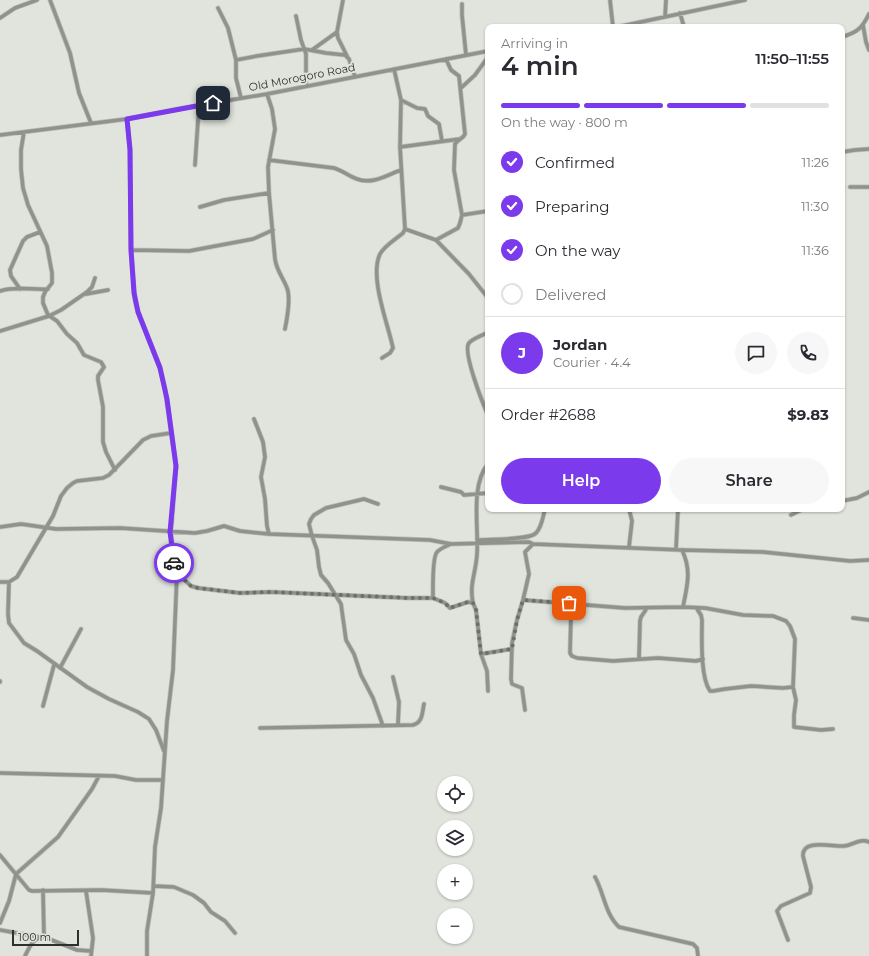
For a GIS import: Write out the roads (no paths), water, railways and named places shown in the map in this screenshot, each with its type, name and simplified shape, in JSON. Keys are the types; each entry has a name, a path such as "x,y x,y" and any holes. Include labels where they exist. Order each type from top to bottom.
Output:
{"street":[{"path":"0,18 15,8 37,0"},
{"path":"50,0 70,54 79,93 92,123"},
{"path":"343,0 337,32 338,38 348,56 355,77"},
{"path":"610,0 613,24"},
{"path":"665,17 666,0"},
{"path":"631,24 745,0"},
{"path":"462,4 466,56"},
{"path":"218,8 228,28 236,60 236,78 241,98"},
{"path":"680,13 683,24"},
{"path":"845,36 857,31 863,25 869,14"},
{"path":"296,16 301,40 306,54 306,86"},
{"path":"863,25 869,50"},
{"path":"312,51 337,32"},
{"path":"236,60 304,49 348,56"},
{"name":"Old Morogoro Road","path":"0,135 127,119 267,94 485,52"},
{"path":"436,240 458,228 462,215 454,170 455,144 460,138 464,137 465,134 461,88 459,76 451,70 446,59"},
{"path":"461,88 476,75 485,62"},
{"path":"382,358 390,353 393,348 380,299 377,281 378,259 381,253 403,233 405,229 400,147 401,100 394,69"},
{"path":"267,94 272,109 275,129 268,167 269,193 277,270 289,292 285,330"},
{"path":"401,100 417,108 425,109 428,116 439,124 442,141"},
{"path":"195,165 199,105"},
{"path":"127,119 130,150 131,250 134,293 138,312 160,368 167,399 176,466 170,532 177,573 173,670 164,754 161,808 155,847 154,886 147,931 147,956"},
{"path":"24,132 21,162 23,188 28,205 48,246 52,273 52,283 45,292 43,303 49,316 58,322 66,334 77,343 84,355 103,364 104,367 98,376 103,407 103,442 114,470"},
{"path":"400,147 460,138"},
{"path":"845,152 869,149"},
{"path":"269,160 334,168 357,179 369,182 401,170"},
{"path":"850,187 869,187"},
{"path":"200,207 224,200 269,193"},
{"path":"462,215 485,211"},
{"path":"405,229 436,240 469,274 485,294"},
{"path":"131,250 189,252 253,239 273,230"},
{"path":"20,288 11,276 10,270 23,241 27,237 40,232"},
{"path":"0,331 49,316 61,310 90,289 95,278"},
{"path":"0,291 13,288 48,289"},
{"path":"83,295 108,290"},
{"path":"485,334 469,343 466,348 469,364 485,403"},
{"path":"254,419 263,442 265,457 261,477 266,499 267,526 269,534"},
{"path":"0,582 9,582 17,577 53,516 61,496 72,483 103,478 114,470 143,440 151,436 171,433"},
{"path":"485,468 478,488 476,518 477,555 471,592 476,610 481,654 487,671 488,691"},
{"path":"441,487 461,492 464,495 485,493"},
{"path":"845,500 857,498 869,492"},
{"path":"378,504 364,499 326,508 311,519 309,524 317,550 321,575 328,583 342,607 346,640 354,654 361,675 374,698 383,726"},
{"path":"0,527 21,524 63,529 120,528 195,533 224,526 244,532 269,534 430,540 451,544 532,536 536,534 544,512"},
{"path":"629,547 632,521 630,512"},
{"path":"676,549 678,512"},
{"path":"790,515 796,512"},
{"path":"477,541 763,552 850,561 869,560"},
{"path":"433,598 435,554 451,544"},
{"path":"525,710 522,688 514,686 511,682 512,649 517,620 529,574 525,552 533,544"},
{"path":"682,550 688,561 683,607"},
{"path":"177,573 191,586 240,593 272,592 433,598 445,603 450,608 468,602 473,603"},
{"path":"9,582 9,623 24,643 38,651 54,665 87,688 138,712 149,719 156,730 164,754"},
{"path":"523,600 625,608 705,608 742,614 773,616 786,621 790,626 795,639 793,687 796,700 794,727 821,730 833,729"},
{"path":"569,603 571,615 570,653 572,656 577,658 613,661 658,658 690,661 703,660"},
{"path":"639,659 640,621 647,608"},
{"path":"697,609 702,620 705,682 710,691 713,692 751,686 783,688 793,687"},
{"path":"853,618 869,620"},
{"path":"60,668 81,629"},
{"path":"481,654 512,649"},
{"path":"43,706 54,665"},
{"path":"394,677 399,702 398,724"},
{"path":"260,728 383,726 418,723 421,719 424,704"},
{"path":"1,773 115,776 136,780 163,780"},
{"path":"0,923 10,901 16,874 58,837 92,789 99,776"},
{"path":"788,940 777,911 781,906 810,893 811,887 802,852 804,849 814,845 842,846 862,841 869,842"},
{"path":"0,855 29,890 43,890 50,892 101,890 153,892"},
{"path":"595,877 609,914 613,922 619,927 693,944 697,948 698,956"},
{"path":"154,886 174,887 193,895 211,912 225,921 234,934"},
{"path":"42,937 43,890"},
{"path":"86,891 93,938 91,956"},
{"path":"0,930 42,937 77,950 91,951"},
{"path":"26,956 34,940 42,937"}]}
